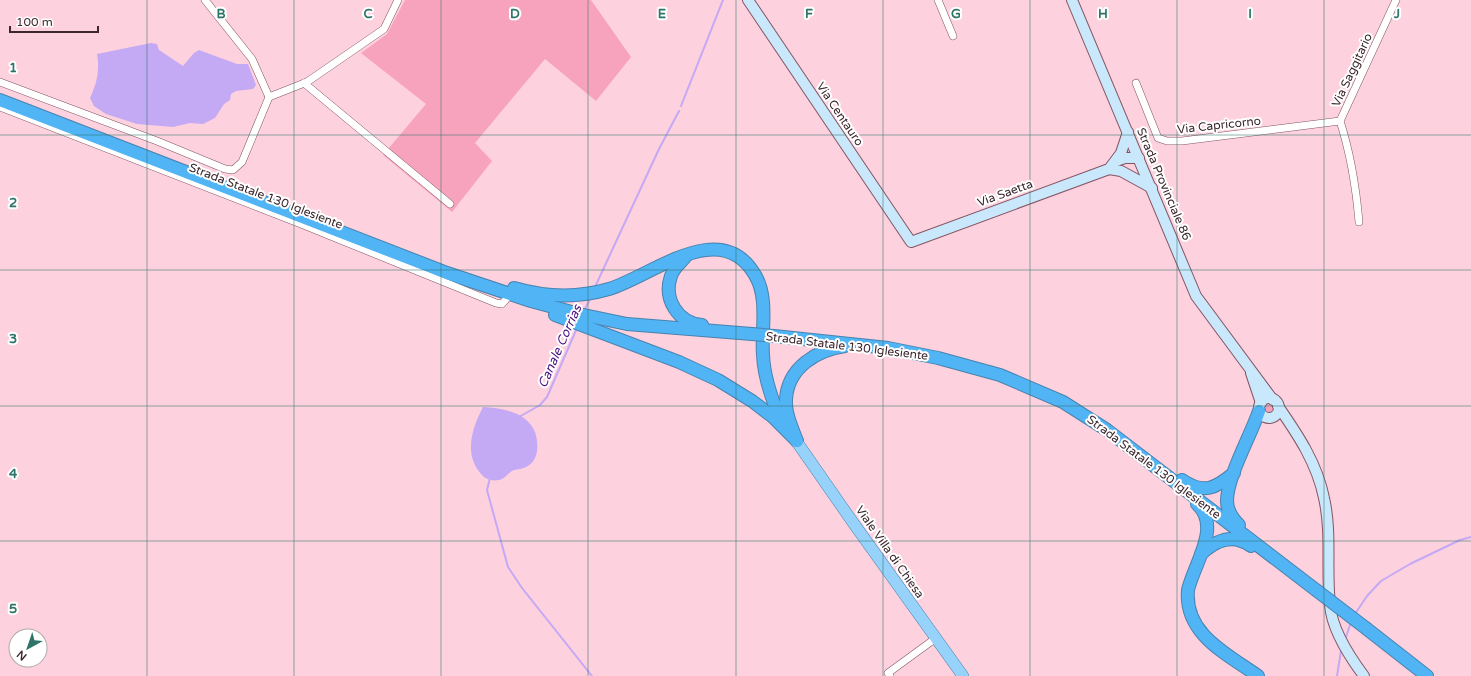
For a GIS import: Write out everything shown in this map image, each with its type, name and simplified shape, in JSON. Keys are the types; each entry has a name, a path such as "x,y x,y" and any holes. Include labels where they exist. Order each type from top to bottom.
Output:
{"highway":[{"name":"Strada Statale 130 Iglesiente","path":"0,93 472,276 577,319"},
{"name":"Strada Statale 130 Iglesiente","path":"0,100 446,272 532,301"},
{"path":"472,276 521,290 546,295 588,294 626,283 688,254 704,250 723,251 742,260 755,275 760,286 762,299 763,356 765,371 768,387 779,416"},
{"path":"688,254 674,269 668,286 670,298 678,315 693,323 732,328 751,334"},
{"path":"446,272 508,297 594,324 724,383 752,401 773,418 797,442"},
{"name":"Strada Statale 130 Iglesiente","path":"594,324 751,334 837,345 856,345 931,356 1000,375 1063,402 1107,430 1427,676"},
{"path":"797,442 789,419 786,400 794,375 801,366 820,352 837,345"},
{"path":"1265,412 1252,431 1234,473 1227,500 1230,514 1234,520 1272,550 1286,567"},
{"path":"1140,455 1165,468 1186,483 1197,488 1204,489 1216,487 1234,473"},
{"path":"1140,455 1159,475 1203,510 1207,519 1208,528 1201,554 1188,590 1188,608 1192,620 1196,627 1211,642 1258,676"},
{"path":"1201,554 1216,542 1236,539 1246,542 1266,558 1286,567"}],"main road":[{"name":"Viale Villa di Chiesa","path":"779,416 963,676"}],"street":[{"path":"205,0 252,59 270,97"},
{"path":"0,82 150,138 225,169 233,170 242,162 270,97 304,83 384,28 398,0"},
{"path":"938,0 952,36"},
{"name":"Strada Provinciale 86","path":"1072,0 1196,296 1249,368 1262,382 1307,449 1320,479 1328,521 1330,606 1337,632 1362,674"},
{"name":"Via Saggitario","path":"1359,222 1350,154 1340,122 1396,0"},
{"name":"Via Centauro","path":"751,2 911,242"},
{"path":"304,83 450,204"},
{"name":"Via Capricorno","path":"1136,83 1158,138 1167,141 1205,139 1340,122"},
{"path":"0,107 301,224 496,303 502,304 508,297"},
{"name":"Via Saetta","path":"1109,169 1121,153 1128,132"},
{"path":"1116,161 1125,158 1139,158"},
{"path":"1121,170 1130,168 1139,158"},
{"name":"Via Saetta","path":"911,242 1109,169 1121,170 1152,188"},
{"name":"Strada Provinciale 86","path":"1249,368 1265,412 1293,428"},
{"path":"1265,399 1276,403 1278,412 1265,412 1265,399"},
{"path":"890,676 888,673 936,638"}],"shaded area":[{"path":"405,0 591,0 631,57 596,101 545,59 475,143 492,161 452,212 383,155 426,104 361,53 387,34"},
{"path":"151,43 157,44 159,50 183,66 194,53 199,50 237,64 248,64 256,85 253,89 236,91 231,94 230,100 224,104 215,118 203,124 190,123 173,127 137,124 106,114 94,106 90,98 97,76 97,54"},
{"path":"1266,401 1272,401 1276,405 1276,411 1272,415 1266,415 1262,411 1262,405"},
{"path":"483,407 513,412 526,420 535,432 537,452 533,461 526,467 514,470 499,480 491,480 484,477 476,467 471,450 473,432"}],"waterway":[{"name":"Canale Corrias","path":"681,106 723,0"},
{"name":"Canale Corrias","path":"595,287 659,149 679,111"},
{"name":"Canale Corrias","path":"584,311 590,299"},
{"name":"Canale Corrias","path":"519,417 540,405 547,397 577,328"},
{"name":"Canale Corrias","path":"490,478 487,490 508,567 522,588 592,676"},
{"path":"1355,614 1367,596 1381,581 1410,564 1460,540 1471,537"},
{"path":"1345,640 1351,622"},
{"path":"1337,676 1341,651"}]}
